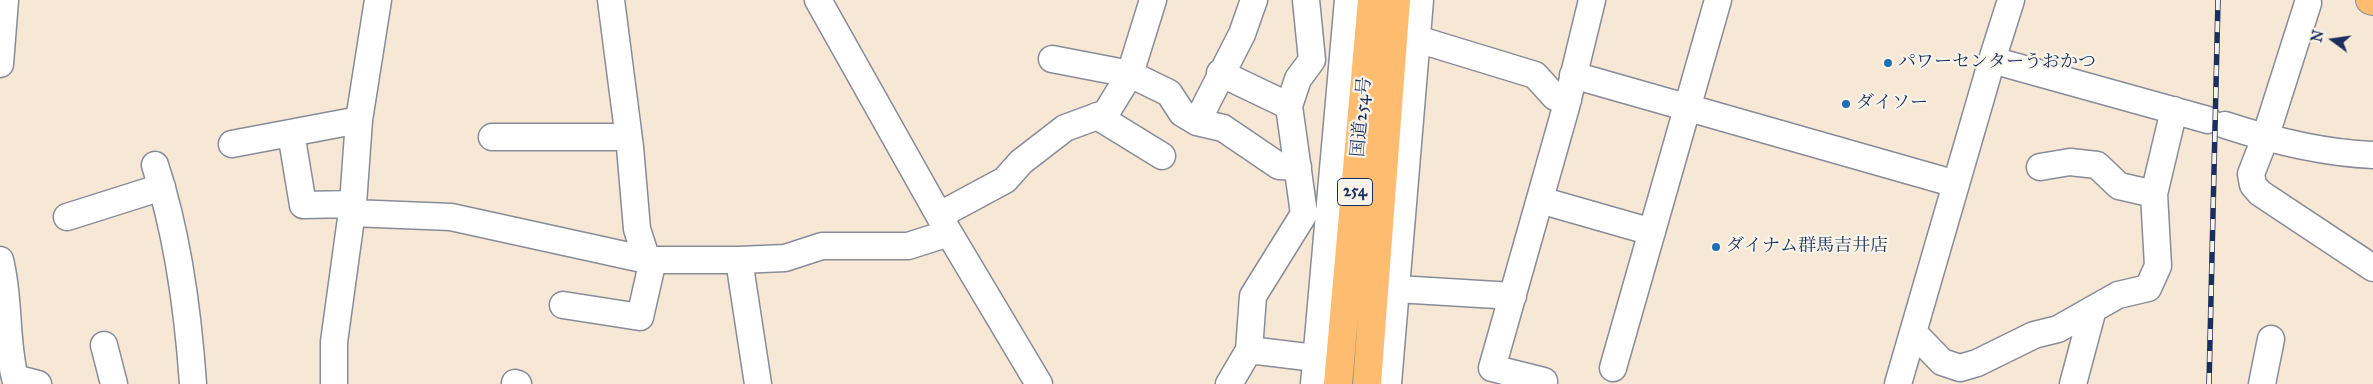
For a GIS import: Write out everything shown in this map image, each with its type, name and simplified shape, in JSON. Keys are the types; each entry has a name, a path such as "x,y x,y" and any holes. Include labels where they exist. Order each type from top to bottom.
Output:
{"highway":[{"name":"国道254号","path":"1338,384 1372,0"},
{"name":"国道254号","path":"1368,384 1396,0"}],"street":[{"path":"0,64 4,0"},
{"path":"334,384 334,342 352,208 359,120 378,0"},
{"path":"563,305 640,317 650,260 637,230 628,137 611,0"},
{"path":"818,0 945,224 1039,384"},
{"path":"291,133 303,204 451,217 650,260 785,258 822,246 908,246 945,224 1005,180 1020,162 1065,128 1106,112 1130,74 1153,0"},
{"path":"1197,122 1220,73 1242,34 1254,0"},
{"path":"1229,384 1249,350 1253,296 1304,214 1289,106 1298,79 1312,60 1306,0"},
{"path":"1314,384 1348,0"},
{"path":"1389,372 1420,0"},
{"path":"1544,384 1544,381 1492,368 1568,100 1592,0"},
{"path":"1614,368 1718,0"},
{"path":"1898,384 2011,0"},
{"path":"2308,3 2265,138 2251,174 2253,185 2260,193 2373,268"},
{"path":"1417,39 1535,76 1555,97 1568,100"},
{"path":"1052,59 1130,74 1169,93 1182,113 1197,122 1223,128 1279,166 1298,168"},
{"path":"1992,60 2174,110 2265,138 2315,149 2373,155"},
{"path":"1220,73 1289,106"},
{"path":"1574,75 1956,184"},
{"path":"1913,332 1942,362 1960,368 1977,363 2034,335 2058,329 2118,295 2148,288 2158,266 2154,194 2174,110"},
{"path":"1097,116 1162,156"},
{"path":"232,144 359,120"},
{"path":"492,137 628,137"},
{"path":"2040,167 2070,162 2097,165 2119,186 2154,194"},
{"path":"66,217 159,176 188,317 194,384"},
{"path":"1540,200 1652,232"},
{"path":"0,260 7,293 10,358 15,378 38,384"},
{"path":"739,260 758,384"},
{"path":"1371,324 1397,286"},
{"path":"1397,286 1513,296"},
{"path":"2072,384 2093,309"},
{"path":"2262,384 2271,339"},
{"path":"104,345 114,384"},
{"path":"1249,350 1316,353"},
{"path":"1316,353 1329,384"},
{"path":"1389,372 1401,359 1403,384"}],"railway":[{"path":"2209,384 2218,0"}],"place":[{"name":"パワーセンターうおかつ","path":"1888,63"},
{"name":"ダイソー","path":"1846,104"},
{"name":"ダイナム群馬吉井店","path":"1716,247"}]}
